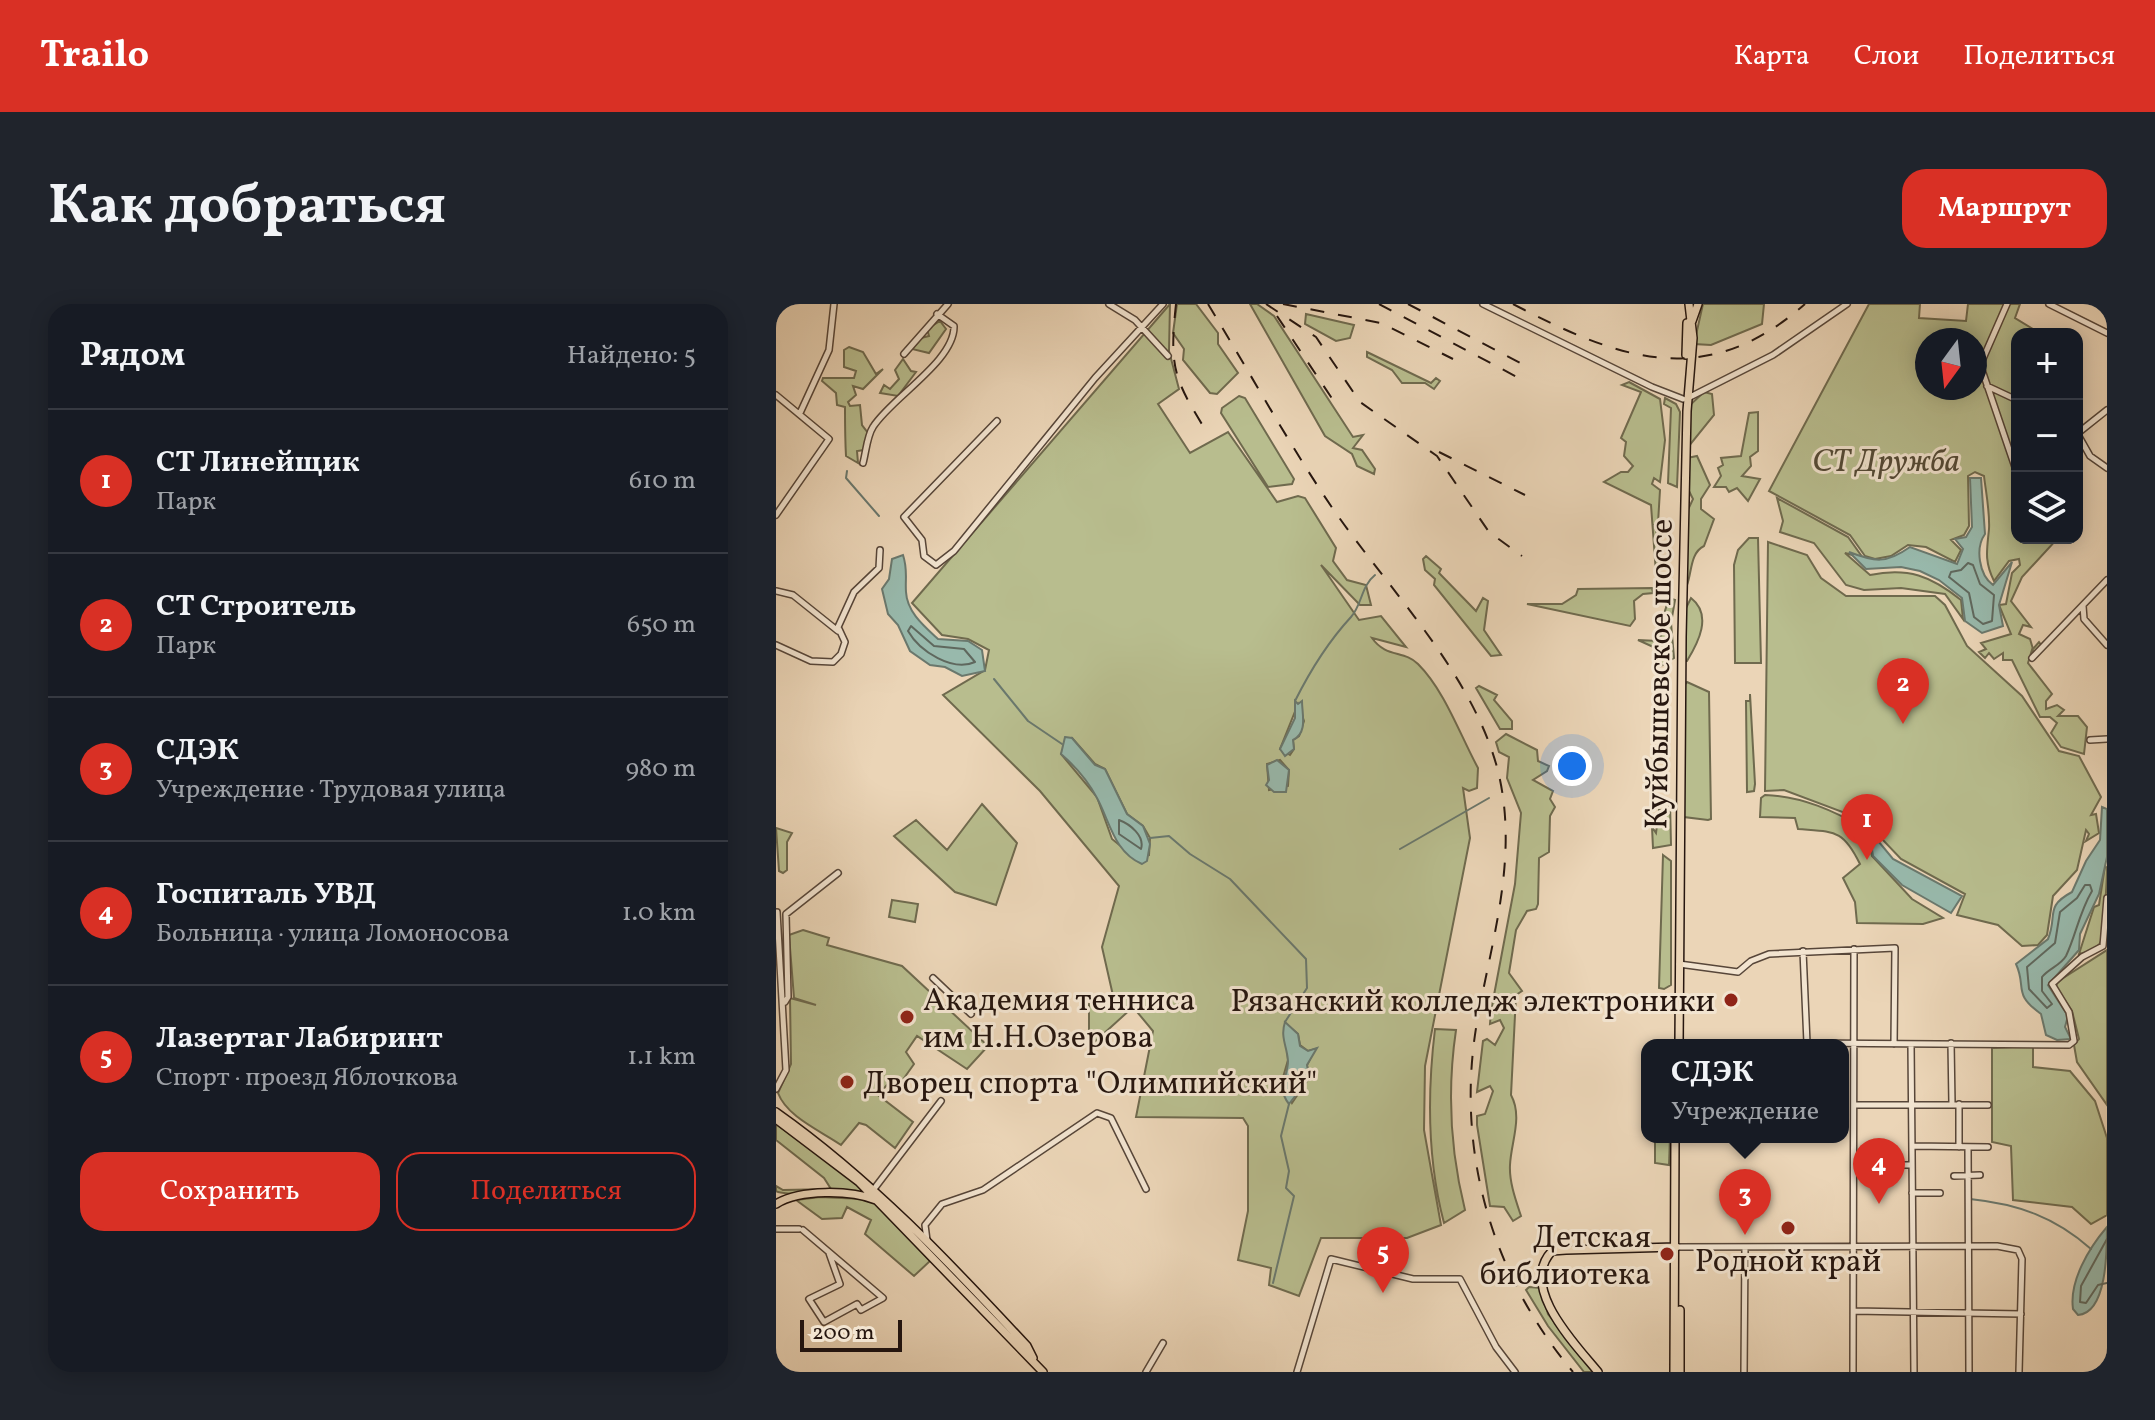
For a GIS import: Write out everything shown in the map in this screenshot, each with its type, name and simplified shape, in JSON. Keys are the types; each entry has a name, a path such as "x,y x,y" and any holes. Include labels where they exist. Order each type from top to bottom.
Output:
{"main road":[{"name":"Куйбышевское шоссе","path":"1677,1039 1685,399 1690,338 1688,304"},
{"name":"Куйбышевское шоссе","path":"1688,304 1691,324"},
{"path":"1690,338 1691,324 1699,304"},
{"path":"1690,338 1699,304"},
{"name":"Куйбышевское шоссе","path":"1677,1039 1685,399"},
{"path":"776,1112 829,1149 878,1201 970,1284 979,1299 1043,1372"},
{"path":"776,1119 826,1153 913,1228 927,1241 970,1299 979,1299"},
{"path":"1677,1143 1677,1372"},
{"path":"778,1200 820,1194 871,1193"},
{"path":"1598,1372 1547,1303 1544,1267 1552,1251 1678,1247"},
{"path":"963,1291 970,1284"}],"street":[{"path":"800,413 829,350 834,304"},
{"path":"904,354 948,304"},
{"path":"1109,304 1135,320 1168,356"},
{"path":"997,421 904,517 922,540 924,556 936,565 954,551 1095,378 1163,304"},
{"path":"1483,304 1652,387 1685,399 1773,355 1847,304"},
{"path":"1987,350 2007,304"},
{"path":"2049,304 2107,333"},
{"path":"863,463 871,428 930,368 953,337 954,326 937,314"},
{"path":"1987,386 2011,397"},
{"path":"1987,386 2017,472"},
{"path":"776,395 829,439 776,515"},
{"path":"2083,428 2107,410"},
{"path":"2083,444 2090,456 2107,468"},
{"path":"839,631 854,592 879,568 880,550"},
{"path":"2032,658 2107,580"},
{"path":"776,591 793,595 839,631 845,642 841,654 833,662 811,661 776,645"},
{"path":"2083,605 2084,619 2107,645"},
{"path":"2090,740 2107,739"},
{"path":"781,922 786,914 838,873"},
{"path":"1849,1044 2072,1044 2069,1012 2052,984 2082,957 2103,946 2106,900"},
{"path":"776,1089 786,1070 781,922 777,912"},
{"path":"1678,964 1738,972 1751,961 1769,954 1895,948 1894,1044"},
{"path":"1853,1372 1854,949"},
{"path":"1803,951 1804,1039"},
{"path":"933,978 971,1014"},
{"path":"1951,1043 1959,1147"},
{"path":"1911,1044 1914,1372"},
{"path":"871,1193 941,1101"},
{"path":"1854,1105 1988,1105"},
{"path":"913,1228 925,1225 942,1204 983,1190 1097,1113 1111,1118 1146,1189"},
{"path":"1912,1146 1988,1147"},
{"path":"1968,1147 1969,1372"},
{"path":"1854,1165 1912,1165"},
{"path":"1954,1176 1980,1175"},
{"path":"1912,1193 1940,1193"},
{"path":"925,1225 927,1241"},
{"path":"776,1229 801,1230 829,1253 839,1262 883,1298 861,1310 857,1304 824,1322 809,1299 840,1284 829,1253"},
{"path":"1678,1247 1997,1246 2018,1250 2022,1259 2019,1372"},
{"path":"1744,1372 1745,1247"},
{"path":"1297,1372 1331,1259 1413,1279 1460,1279 1496,1347 1515,1372"},
{"path":"1854,1311 2021,1314"},
{"path":"1146,1372 1163,1343"}],"green space":[{"path":"1170,304 1169,351 1179,389 1158,404 1190,453 1228,432 1277,502 1298,496 1305,498 1336,548 1333,561 1347,580 1366,585 1371,605 1360,605 1321,565 1359,620 1381,616 1406,647 1372,638 1377,644 1413,660 1428,675 1478,768 1477,788 1469,791 1463,788 1470,838 1425,1066 1424,1130 1441,1225 1407,1238 1321,1238 1299,1296 1269,1285 1271,1268 1238,1260 1248,1211 1248,1126 1243,1118 1136,1117 1153,1031 1133,1007 1089,1047 1089,1004 1114,1000 1102,947 1119,886 1040,791 943,695 985,670 989,650 968,639 942,635 912,603","holes":["1298,704 1304,721 1299,736 1293,740 1294,749 1290,755 1280,749","1072,738 1095,764 1105,769 1127,814 1143,826 1150,838 1149,855 1134,857 1112,839 1097,797 1061,754","1280,760 1289,770 1288,786 1269,790 1267,764","1285,1023 1298,1034 1300,1045 1308,1051 1315,1049 1307,1065 1309,1078 1292,1103 1282,1081 1288,1060"]},
{"path":"1177,304 1196,304 1218,333 1218,344 1238,373 1217,394 1210,393 1183,360 1184,349 1173,333"},
{"path":"1250,304 1257,304 1274,316 1353,437 1363,435 1353,448 1362,450 1375,469 1374,474 1357,466 1352,454 1325,436"},
{"path":"1703,304 1764,304 1762,324 1711,345 1694,344"},
{"name":"СТ Дружба","path":"1869,304 1920,304 1919,318 1966,321 1968,304 2020,304 2015,318 2031,328 2011,328 2011,544 2052,544 2022,577 2011,601 2031,627 2023,625 2019,634 2030,639 2033,649 2039,642 2042,646 2034,652 2032,650 2028,663 2052,694 2046,701 2046,709 2057,705 2064,710 2058,716 2078,716 2087,727 2084,754 2061,747 2051,733 2057,723 2050,717 2040,717 2012,660 2003,660 2003,653 1994,659 1989,653 1985,658 1979,652 1986,649 1981,643 2011,634 1999,605 2006,604 2012,573 2020,565 2019,559 2009,561 1994,581 1987,561 1989,516 1984,476 1975,472 1968,476 1969,526 1964,535 1951,540 1961,550 1955,562 1926,547 1908,545 1891,556 1875,559 1865,556 1850,535 1769,491"},
{"path":"1306,314 1354,325 1350,338 1336,341 1305,324"},
{"path":"940,321 946,329 929,353 912,349 921,338 929,336 927,329"},
{"path":"849,347 863,352 876,374 883,369 863,389 853,386 856,395 848,402 850,406 860,405 862,425 868,433 864,450 857,451 858,463 846,456 845,407 837,405 836,393 822,381 823,378 854,378 856,371 844,367 844,350"},
{"path":"1367,352 1431,383 1436,378 1440,381 1434,389 1425,383 1402,383 1392,370 1367,357"},
{"path":"903,359 911,371 916,372 898,396 880,393 884,385 890,389 899,379 895,370"},
{"path":"1629,382 1660,399 1665,440 1660,482 1654,478 1652,484 1660,490 1658,523 1654,525 1659,548 1656,573 1651,505 1604,482 1621,472 1628,472 1633,466 1624,456 1626,442 1621,438 1641,392 1622,385"},
{"path":"1704,392 1712,394 1714,415 1689,446 1689,406"},
{"path":"1239,396 1245,398 1294,479 1292,484 1268,487 1221,413 1222,408"},
{"path":"1665,398 1676,404 1680,412 1677,487 1668,483 1671,408 1664,404"},
{"path":"1758,412 1758,451 1750,457 1751,466 1742,476 1760,479 1748,501 1737,488 1729,492 1726,487 1714,487 1721,476 1718,468 1723,465 1721,458 1741,456 1749,413"},
{"path":"1697,456 1710,485 1701,499 1701,509 1714,519 1704,546 1694,558 1687,585 1687,512 1693,499 1687,487 1687,458"},
{"path":"1777,498 1848,537 1863,558 1845,553 1870,575 1908,573 1929,579 1950,592 1961,600 1963,619 1945,594 1901,588 1864,590 1846,585 1814,543 1780,532 1783,521"},
{"path":"1749,538 1758,538 1761,663 1735,663 1734,565 1738,550"},
{"path":"1768,542 1807,555 1821,578 1846,596 1935,596 1945,605 1967,646 2022,696 2059,751 2079,756 2101,797 2091,815 2096,814 2099,833 2086,841 2089,834 2086,830 2077,870 2053,896 2047,935 2038,945 2022,946 1998,925 1957,915 1965,894 1901,859 1864,820 1784,790 1765,791"},
{"path":"1426,556 1476,611 1483,598 1488,601 1484,630 1501,655 1491,656 1434,585 1435,579 1425,570 1423,559"},
{"path":"1652,588 1653,593 1643,594 1634,601 1635,619 1630,626 1527,604 1562,604 1576,595 1578,589"},
{"path":"1669,598 1675,600 1671,623 1674,658 1661,666 1657,661 1660,650 1638,640 1658,641 1667,624 1664,614"},
{"path":"1691,598 1698,605 1702,621 1699,638 1687,661 1684,661 1685,610"},
{"path":"1687,682 1709,692 1711,819 1708,820 1684,817 1684,686"},
{"path":"1479,686 1497,695 1494,700 1512,721 1512,729 1500,729 1476,688"},
{"path":"1750,694 1755,784 1754,791 1747,792 1746,701 1750,701"},
{"path":"1506,734 1537,750 1538,761 1549,766 1547,771 1533,780 1553,791 1550,799 1555,807 1550,816 1549,852 1539,858 1538,904 1536,909 1527,911 1516,930 1509,973 1522,991 1516,995 1511,1095 1516,1121 1510,1165 1521,1216 1513,1221 1504,1207 1490,1206 1477,1125 1477,1116 1485,1114 1493,1091 1490,1086 1477,1092 1483,1041 1487,1039 1495,1045 1504,1028 1500,1020 1490,1024 1491,1011 1515,884 1521,813 1507,778 1509,757 1499,752 1496,742"},
{"path":"1765,795 1792,798 1817,806 1866,829 1872,856 1912,899 1943,918 1923,924 1857,923 1855,902 1843,878 1860,864 1848,844 1836,834 1798,829 1795,818 1760,817 1761,798"},
{"path":"1670,802 1671,845 1653,848 1652,827 1656,833 1659,810 1668,810"},
{"path":"982,804 1017,843 996,905 955,892 894,836 916,820 947,850"},
{"path":"776,828 792,833 787,842 787,870 783,873 779,871"},
{"path":"1663,855 1671,861 1671,985 1664,989 1659,988"},
{"path":"2105,866 2101,941 2095,948 2079,954 2094,907 2099,905"},
{"path":"892,900 918,904 915,922 889,917"},
{"path":"803,930 829,938 827,945 902,966 988,1046 967,1069 917,1036 906,1052 914,1064 902,1081 892,1079 878,1095 913,1122 895,1148 859,1123 841,1145 805,1123 782,1102 778,1093 791,1064 790,998 816,1005 794,998 789,935"},
{"path":"2107,950 2107,1105 2077,1062 2074,1045 2079,1039 2072,1011 2056,987 2057,982"},
{"path":"1435,1029 1456,1030 1452,1120 1456,1165 1465,1210 1444,1223 1434,1175 1430,1127"},
{"path":"2033,1046 2033,1067 2070,1071 2095,1101 2107,1138 2107,1215 2091,1224 2072,1207 2013,1200 2011,1146 1992,1142 1992,1048"},
{"path":"776,1124 860,1186 864,1193 776,1191 776,1186 783,1190 831,1189 824,1178 776,1140"},
{"path":"1655,1143 1670,1143 1669,1165 1655,1163"},
{"path":"820,1197 863,1199 877,1203 930,1261 914,1276 865,1234 871,1220 847,1207 842,1218 822,1219 796,1200"},
{"path":"1529,1287 1541,1288 1548,1314 1594,1372 1584,1372 1548,1326 1526,1290"}],"water":[{"path":"1970,478 1981,478 1985,534 1979,554 1984,575 1993,585 2012,562 1999,605 2003,626 1982,633 1965,621 1962,598 1939,580 1901,567 1866,569 1849,552 1880,560 1910,547 1957,564 1963,549 1955,539 1966,537 1972,527"},
{"path":"903,555 907,599 913,612 938,639 968,641 982,650 985,671 962,676 945,667 930,665 910,651 898,625 888,614 882,589 889,579 892,559"},
{"path":"1295,701 1298,704 1302,701 1302,728 1293,740 1294,749 1285,756 1280,749 1295,718"},
{"path":"1065,737 1072,738 1095,765 1105,769 1127,814 1143,826 1150,844 1147,861 1142,864 1133,859 1119,844 1090,786 1061,754"},
{"path":"1277,760 1289,770 1286,792 1274,792 1266,785 1269,780 1267,765"},
{"path":"2102,807 2107,809 2107,857 2099,894 2080,934 2079,950 2048,985 2068,1016 2065,1027 2071,1039 2057,1040 2046,1035 2041,1014 2026,1001 2016,964 2048,939 2055,907 2072,892 2100,840"},
{"path":"1869,830 1893,859 1962,896 1951,913 1902,885 1873,856"},
{"path":"1285,1022 1298,1034 1300,1046 1308,1051 1317,1048 1307,1065 1309,1078 1289,1104 1283,1093 1288,1061 1283,1037"},
{"path":"2107,1227 2100,1293 2088,1312 2078,1315 2073,1309 2077,1276 2087,1255"}],"waterway":[{"path":"847,471 846,478 879,516"},
{"path":"1295,701 1319,659 1355,612 1370,579 1375,575"},
{"path":"994,679 1028,721 1062,744"},
{"path":"1400,849 1489,798"},
{"path":"1150,838 1169,836 1190,854 1230,879 1306,959 1307,988 1285,1022"},
{"path":"1273,1283 1294,1196 1286,1188 1289,1171 1281,1136 1289,1104"},
{"path":"1970,1199 2004,1204 2050,1220 2091,1249"}],"railway":[{"path":"1176,304 1173,344 1177,373 1188,400 1208,434"},
{"path":"1208,304 1331,506 1449,666 1486,735 1498,771 1506,835 1501,897 1471,1069 1471,1116 1476,1163 1486,1208 1520,1294 1544,1334 1573,1372"},
{"path":"1266,304 1316,337 1360,402 1437,456 1489,532 1522,556"},
{"path":"1283,304 1381,323 1453,359"},
{"path":"1379,304 1517,377"},
{"path":"1408,304 1530,368"},
{"path":"1513,304 1588,339 1624,351 1660,358 1696,357 1731,349 1768,332 1805,304"},
{"path":"1277,316 1335,403"},
{"path":"1439,452 1525,495"}],"place":[{"name":"СТ Строитель","path":"1903,724"},
{"name":"СТ Линейщик","path":"1867,860"},
{"name":"Рязанский колледж электроники","path":"1731,1000"},
{"name":"Академия тенниса им Н.Н.Озерова","path":"907,1017"},
{"name":"Дворец спорта \"Олимпийский\"","path":"847,1082"},
{"name":"Госпиталь УВД","path":"1879,1204"},
{"name":"Родной край","path":"1788,1228"},
{"name":"СДЭК","path":"1745,1235"},
{"name":"Детская библиотека","path":"1667,1254"},
{"name":"Лазертаг Лабиринт","path":"1383,1293"}]}
